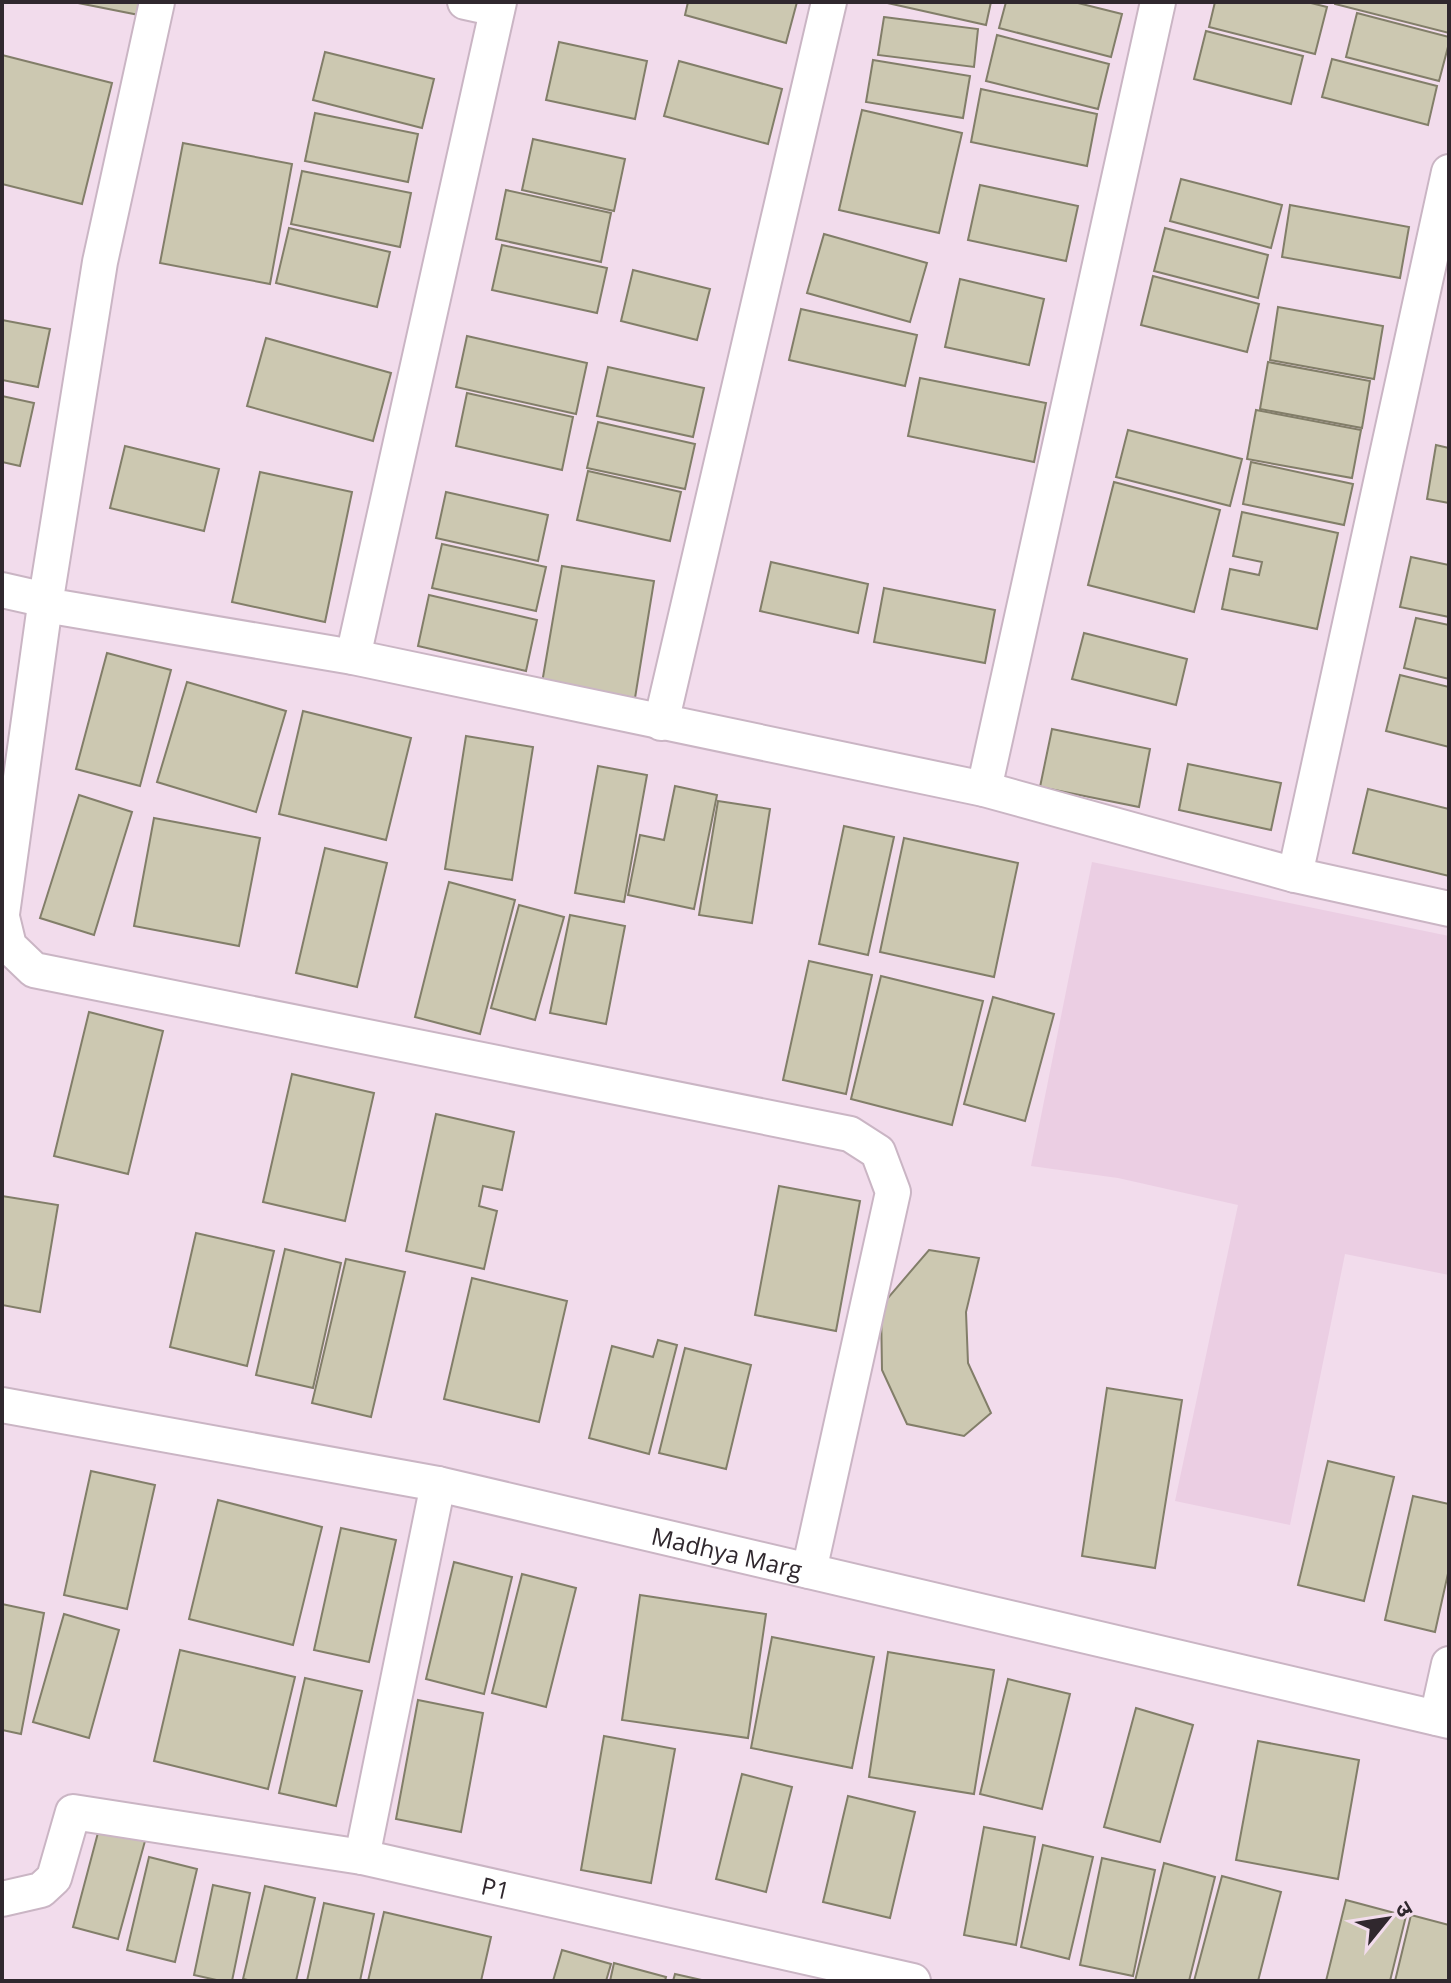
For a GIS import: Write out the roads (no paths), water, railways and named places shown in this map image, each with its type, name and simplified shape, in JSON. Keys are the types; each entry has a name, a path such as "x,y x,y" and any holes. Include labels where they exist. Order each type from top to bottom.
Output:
{"street":[{"path":"157,2 100,262 46,603 2,916 9,946 34,970 850,1134 878,1152 893,1192 809,1571"},
{"path":"661,723 829,2"},
{"path":"984,789 1158,2"},
{"path":"353,657 487,4"},
{"path":"1295,875 1449,172"},
{"path":"2,590 46,603 353,657 984,789 1295,875 1449,909"},
{"name":"Madhya Marg","path":"2,1405 438,1484 1443,1720"},
{"path":"362,1857 438,1484"},
{"path":"1443,1720 1449,1664"},
{"name":"P1","path":"2,1899 41,1890 54,1878 73,1812 362,1857 913,1981"}]}
